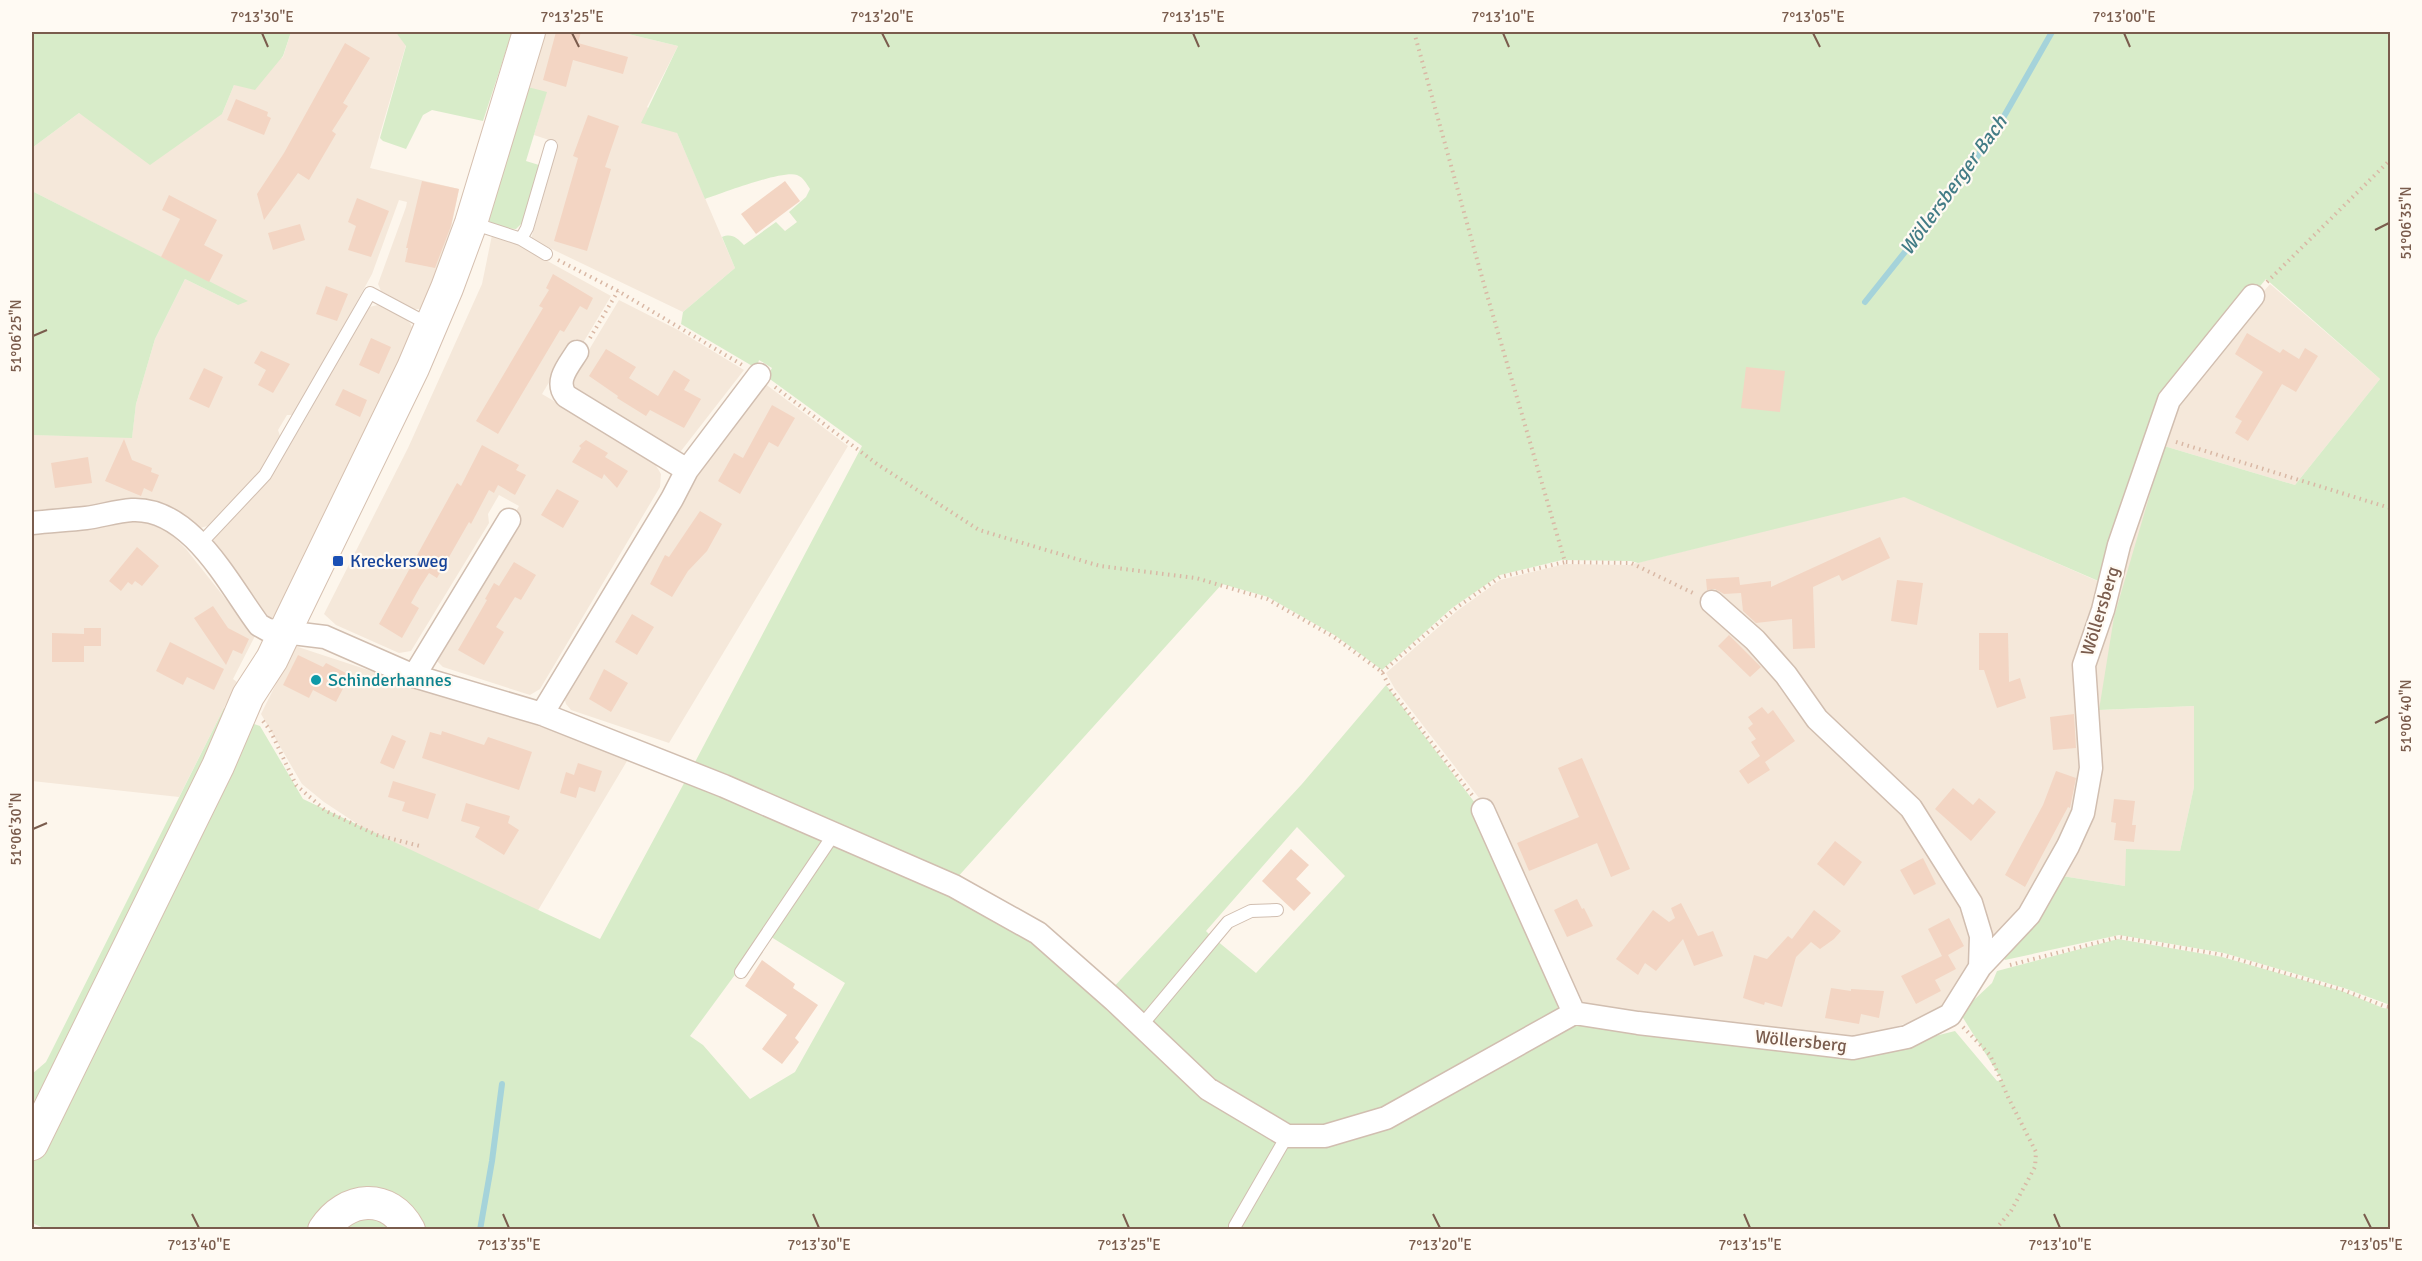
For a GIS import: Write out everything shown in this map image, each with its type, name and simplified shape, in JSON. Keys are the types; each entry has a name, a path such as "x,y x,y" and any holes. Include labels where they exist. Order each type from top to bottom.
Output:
{"main road":[{"path":"32,1144 153,902 241,713 285,632 432,326 471,222 529,32"},
{"path":"324,1230 341,1212 354,1205 373,1201 390,1208 400,1216 409,1230"}],"street":[{"name":"Wöllersberg","path":"1582,1014 1853,1048 1908,1037 1950,1015 1980,967 2029,915 2068,846 2083,813 2091,768 2084,665 2103,610 2119,545 2169,400 2253,296"},
{"path":"577,352 563,375 562,391 566,396 687,470"},
{"path":"542,714 687,470 759,375"},
{"path":"32,523 87,518 133,510 169,520 201,543 259,625 268,630 325,637 414,676 542,714 724,786 954,886 1038,933 1208,1089 1287,1136 1325,1136 1386,1118 1582,1014 1483,810"},
{"path":"414,676 509,520"},
{"path":"1712,602 1755,640 1786,675 1817,719 1911,808 1971,903 1981,936 1980,967"}],"lane":[{"path":"521,239 527,228 551,146"},
{"path":"471,222 521,239 546,254"},
{"path":"201,543 265,475 370,293 432,326"},
{"path":"741,972 834,834"},
{"path":"1141,1026 1228,922 1251,911 1277,910"},
{"path":"1235,1226 1287,1136"}],"path":[{"path":"1414,32 1485,288 1565,562"},
{"path":"2253,296 2391,160"},
{"path":"546,254 618,291 759,375 877,464 979,530 1101,566 1196,578 1267,599 1334,637 1382,672 1391,690 1483,810"},
{"path":"577,352 586,345 618,291"},
{"path":"2155,436 2391,508"},
{"path":"1382,672 1456,608 1500,577 1565,562 1630,563 1712,602"},
{"path":"241,713 259,715 270,730 296,784 326,811 377,835 420,846"},
{"path":"1980,967 1997,969 2119,937 2223,955 2343,990 2391,1007"},
{"path":"1950,1015 1989,1055 2036,1152 2035,1167 2011,1211 1995,1230"}],"shaded area":[{"path":"291,32 398,32 397,34 406,45 370,168 459,189 444,263 423,309 413,309 381,291 378,284 406,207 407,202 399,200 372,274 295,415 287,415 278,430 281,439 260,473 211,525 200,528 111,503 32,513 32,435 132,437 136,404 155,339 185,279 238,305 209,282 32,191 32,148 79,113 89,119 222,114 234,85 283,57"},
{"path":"542,32 620,32 678,46 647,107 677,133 735,268 683,312 531,239 558,143 534,135 546,93 528,87"},
{"path":"492,235 513,242 611,296 583,343 575,339 542,394 652,459 661,474 660,487 540,689 530,695 443,667 434,658 435,648 519,506 499,495 488,514 489,523 411,651 399,653 336,625 324,614 408,448 482,284"},
{"path":"2270,284 2380,379 2295,485 2164,446 2100,710 2194,706 2194,787 2180,851 2125,886 2062,876 1949,1009 1859,1039 1581,1005 1486,807 1395,689 1386,673 1457,611 1500,580 1565,564 1629,565 1904,496 2102,583 2169,403"},
{"path":"619,300 678,330 744,370 681,451 676,451 575,393 572,378"},
{"path":"378,305 405,318 414,332 273,620 264,612 213,544 214,538 270,477 306,418 365,308"},
{"path":"764,383 848,446 669,743 571,710 564,697 698,468"},
{"path":"130,520 150,524 169,532 186,549 255,636 233,679 237,682 179,797 32,781 32,532"},
{"path":"295,646 630,756 515,949 365,829 324,802 302,784 261,714"}],"green space":[{"path":"32,32 291,32 283,56 255,90 234,85 222,114 150,165 79,113 32,148"},
{"path":"398,32 512,32 483,121 432,110 423,115 406,149 380,138 406,46 397,34"},
{"path":"620,32 2390,32 2390,1005 2344,988 2224,953 2119,935 2005,960 2001,954 2062,876 2125,886 2126,849 2180,851 2194,787 2194,706 2099,710 2114,617 2164,446 2295,485 2380,379 2266,279 2167,398 2103,583 1904,497 1638,563 1562,560 1500,575 1452,608 1382,670 1336,636 1268,597 1222,584 955,880 694,764 862,446 767,377 772,368 759,360 757,367 754,367 681,324 683,312 735,268 722,237 734,237 744,245 776,222 785,231 797,222 789,212 806,197 810,189 797,175 789,174 752,183 705,199 677,133 641,123 678,46"},
{"path":"528,87 547,92 526,161 539,165 522,223 516,229 495,225 486,217"},
{"path":"32,191 248,301 238,305 185,279 155,339 136,404 132,438 32,435"},
{"path":"1386,685 1481,811 1523,906 1558,1008 1384,1114 1287,1133 1211,1086 1145,1025 1216,940 1256,973 1345,876 1297,827 1206,931 1212,937 1141,1020 1111,990 1302,784"},
{"path":"224,708 226,713 32,1126 32,1074 46,1062"},
{"path":"249,725 260,726 303,799 600,939 689,774 830,835 737,972 690,1036 703,1045 750,1099 795,1072 845,983 768,935 835,838 1036,935 1283,1136 1238,1230 46,1229 32,1223 32,1165"},
{"path":"2118,939 2222,957 2342,991 2390,1009 2390,1229 1239,1230 1288,1140 1326,1138 1568,1021 1848,1058 1955,1031 1997,1081 2002,1080 1960,1013 1992,983 1997,971"}],"building":[{"path":"556,32 581,32 578,43 628,57 623,74 573,60 566,87 543,80"},
{"path":"345,43 370,58 343,103 348,106 332,131 336,134 309,180 298,173 264,220 257,194 284,153"},
{"path":"236,99 268,112 267,116 271,118 264,135 227,120"},
{"path":"588,115 619,126 605,167 611,169 587,251 554,241 578,158 573,156"},
{"path":"422,181 459,189 451,226 435,268 405,262 408,248 406,248"},
{"path":"785,181 800,201 756,234 741,214"},
{"path":"169,195 217,220 204,245 223,255 209,282 161,257 180,219 162,210"},
{"path":"357,198 389,211 371,257 348,250 356,226 348,222"},
{"path":"300,224 305,240 273,250 268,233"},
{"path":"553,274 593,298 587,310 580,306 564,332 560,330 498,434 476,421 543,308 539,306 549,290 546,288"},
{"path":"326,286 348,294 337,321 316,314"},
{"path":"2247,333 2280,353 2283,349 2299,359 2305,348 2318,356 2296,392 2282,384 2248,441 2235,433 2242,421 2235,417 2263,372 2235,354"},
{"path":"371,338 391,347 379,374 359,365"},
{"path":"606,349 636,367 629,378 658,396 674,370 690,380 684,390 701,399 684,428 650,410 646,416 617,398 618,396 589,376"},
{"path":"261,351 290,364 273,393 258,385 266,370 254,363"},
{"path":"1746,367 1785,371 1780,412 1741,408"},
{"path":"204,368 223,377 209,408 189,399"},
{"path":"343,389 367,400 360,417 335,405"},
{"path":"772,405 795,418 778,447 769,442 740,494 718,481 734,453 743,458"},
{"path":"124,439 132,460 152,468 151,472 159,475 152,492 144,488 141,496 105,481"},
{"path":"586,440 608,453 605,457 628,471 617,488 604,474 602,479 572,462 581,448 579,446"},
{"path":"482,445 519,465 516,470 526,475 515,495 498,485 494,493 489,490 471,524 469,522 437,578 429,573 420,587 411,603 419,608 402,638 379,624 457,483 461,486"},
{"path":"88,457 92,483 55,488 51,463"},
{"path":"557,489 579,501 563,528 541,515"},
{"path":"700,511 722,524 707,551 688,571 672,597 650,584 665,555 669,557"},
{"path":"1880,537 1890,558 1842,581 1839,575 1813,587 1815,648 1793,649 1792,619 1756,623 1743,611 1741,593 1724,594 1715,589 1707,590 1706,579 1739,577 1740,585 1771,581 1771,587"},
{"path":"137,547 159,566 142,586 135,581 132,585 128,582 121,591 109,581"},
{"path":"514,562 536,575 521,600 515,597 496,627 504,632 484,665 458,650 487,600 485,599 494,583 499,586"},
{"path":"1897,580 1923,583 1917,625 1891,621"},
{"path":"213,606 228,628 249,639 242,654 233,650 226,665 194,618"},
{"path":"632,614 654,627 637,655 615,642"},
{"path":"84,628 101,628 101,646 84,646 84,662 52,662 52,633 84,634"},
{"path":"1979,633 2008,633 2009,682 2020,678 2026,698 1997,708 1984,670 1979,670"},
{"path":"1729,635 1761,667 1750,677 1718,646"},
{"path":"170,642 224,669 214,690 187,677 183,685 156,671"},
{"name":"Schinderhannes","path":"298,655 323,667 326,663 350,675 336,702 313,690 309,698 283,685"},
{"path":"604,669 628,683 611,712 589,699"},
{"path":"1762,707 1768,714 1773,710 1795,741 1765,762 1770,770 1748,784 1739,771 1760,756 1751,742 1756,739 1748,728 1753,724 1748,717"},
{"path":"2074,714 2076,748 2053,750 2050,717"},
{"path":"442,731 484,745 488,737 532,752 519,790 422,758 430,732 441,735"},
{"path":"392,735 406,741 394,769 380,763"},
{"path":"1582,758 1630,869 1611,877 1597,843 1529,871 1517,843 1579,817 1558,768"},
{"path":"578,763 602,771 595,792 579,787 576,798 560,793 566,772 574,775"},
{"path":"2056,771 2076,778 2070,808 2068,807 2025,887 2005,875 2043,805"},
{"path":"393,781 436,794 428,819 402,811 405,802 388,797"},
{"path":"1953,788 1973,805 1979,798 1996,812 1971,841 1935,809"},
{"path":"2114,799 2135,801 2132,825 2136,825 2134,842 2114,840 2116,823 2111,822"},
{"path":"466,803 510,816 508,823 519,830 504,855 475,837 480,827 461,821"},
{"path":"1835,841 1862,862 1844,886 1817,864"},
{"path":"1291,849 1309,865 1296,879 1311,893 1294,911 1262,881"},
{"path":"1923,858 1936,884 1914,895 1900,870"},
{"path":"1577,899 1593,926 1567,937 1554,910"},
{"path":"1681,903 1698,936 1713,931 1723,956 1694,966 1683,939 1656,971 1645,963 1638,975 1616,959 1653,910 1669,922 1675,918 1671,908"},
{"path":"1814,910 1841,931 1820,949 1811,942 1796,957 1782,1007 1765,1002 1764,1005 1743,998 1754,955 1767,959 1788,936 1792,939"},
{"path":"1949,918 1964,946 1948,955 1956,969 1935,980 1941,991 1916,1004 1901,976 1942,956 1928,929"},
{"path":"762,960 795,984 793,988 818,1005 795,1038 799,1042 782,1064 762,1049 787,1015 745,986"},
{"path":"1831,988 1851,991 1851,989 1884,991 1879,1018 1861,1014 1859,1024 1825,1018"}],"waterway":[{"name":"Wöllersberger Bach","path":"1865,302 1952,193 1999,125 2052,32"},
{"path":"480,1230 502,1084"}],"place":[{"name":"Kreckersweg","path":"338,561"},
{"name":"Schinderhannes","path":"316,680"}]}
